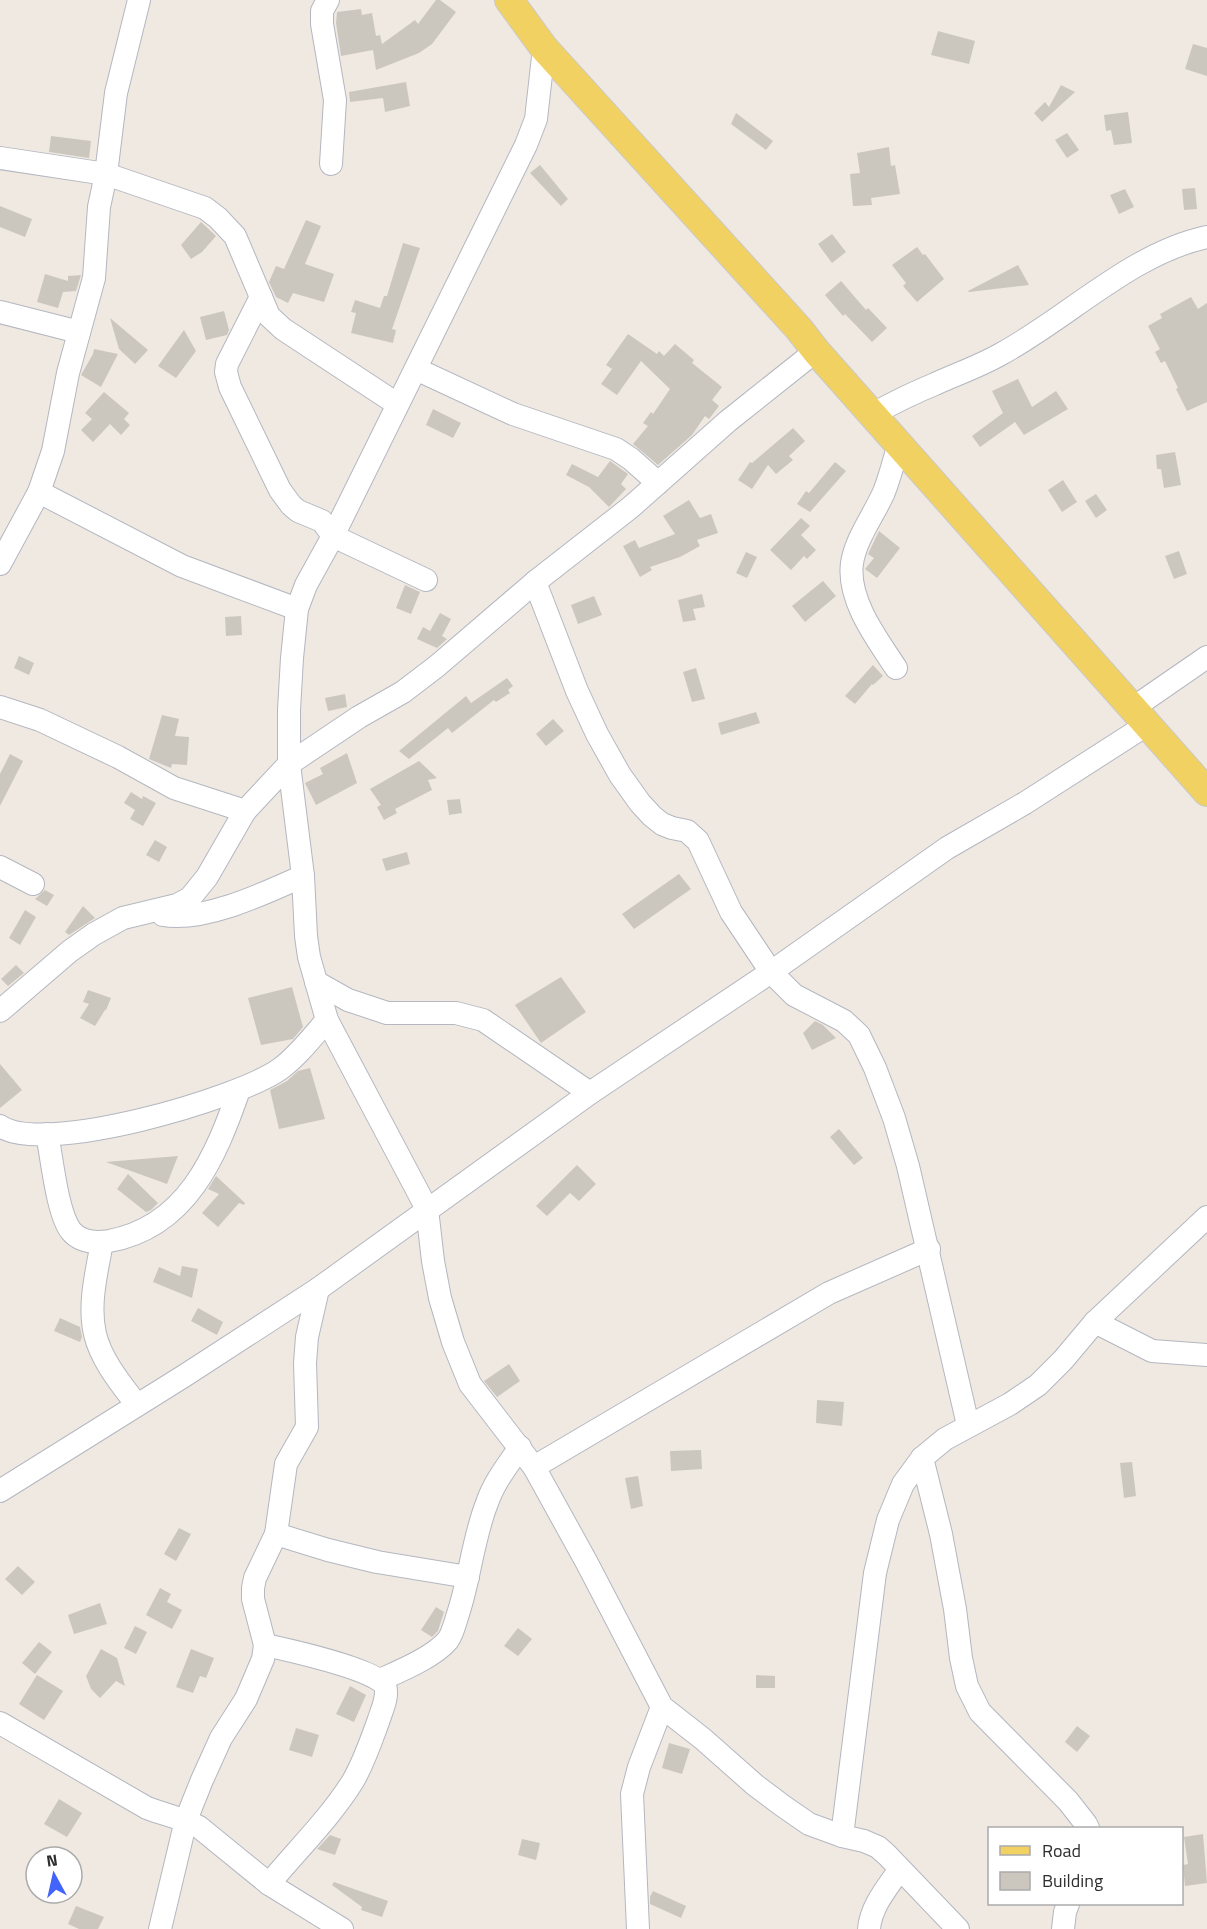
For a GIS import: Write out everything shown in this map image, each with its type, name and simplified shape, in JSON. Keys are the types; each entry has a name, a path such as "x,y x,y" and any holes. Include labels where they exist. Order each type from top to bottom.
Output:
{"main road":[{"path":"509,0 544,48 799,329 1207,792"}],"street":[{"path":"0,564 39,492 53,451 68,373 94,278 99,207 106,174 116,93 139,0"},
{"path":"328,0 322,11 326,51 335,100 331,164"},
{"path":"544,48 536,119 526,145 333,536 320,556 297,609 289,710 289,764 303,876 306,936 316,982 327,1020 427,1209 440,1298 453,1342 470,1384 534,1467 662,1707 783,1806 809,1824 878,1847 958,1929"},
{"path":"0,158 106,174 205,208 235,236 269,316 283,329 397,404"},
{"path":"873,414 904,397 1001,354 1034,335 1131,268 1192,240 1207,237"},
{"path":"261,297 227,364 227,378 280,490 298,511 322,520 333,536 426,580"},
{"path":"0,312 78,332"},
{"path":"3,1002 86,940 123,918 177,905 190,898 207,877 245,811 289,764 359,717 403,692 474,636 535,582 631,507 728,421 816,351"},
{"path":"416,369 513,414 616,449 658,483"},
{"path":"896,668 869,626 858,602 853,582 852,564 858,544 885,490 899,444"},
{"path":"39,492 182,566 297,609"},
{"path":"535,582 577,691 597,734 620,775 640,803 662,824 687,831 698,841 731,912 771,972 794,995 844,1020 859,1035 875,1068 894,1118 929,1249 968,1425"},
{"path":"0,1491 204,1364 318,1289 590,1093 771,972 946,848 1025,803 1140,716 1207,657"},
{"path":"0,707 40,720 174,788 245,811"},
{"path":"0,867 33,884"},
{"path":"147,912 168,916 219,909 303,876"},
{"path":"316,982 348,1000 387,1013 456,1013 483,1020 590,1093"},
{"path":"0,1125 18,1133 47,1134 98,1129 202,1104 239,1090 279,1070 327,1020"},
{"path":"47,1134 64,1217 71,1231 87,1241 102,1242 142,1231 164,1218 183,1201 212,1158 226,1129 239,1090"},
{"path":"842,1836 876,1573 888,1520 903,1484 922,1458 945,1439 1010,1404 1038,1385 1095,1322 1207,1217"},
{"path":"102,1242 94,1298 95,1336 108,1363 137,1405"},
{"path":"534,1467 829,1293 929,1249"},
{"path":"160,1929 186,1820 221,1738 256,1679 265,1645 252,1593 255,1578 276,1534 286,1464 307,1427 305,1363 307,1337 318,1289"},
{"path":"1095,1322 1152,1351 1207,1355"},
{"path":"380,1680 415,1663 447,1641 456,1621 487,1503 496,1482 520,1447"},
{"path":"922,1458 941,1534 967,1686 980,1712 1068,1801 1088,1827"},
{"path":"276,1534 377,1562 468,1577"},
{"path":"265,1645 293,1650 344,1665 380,1680 385,1686 386,1695 368,1748 353,1780 332,1809 269,1884"},
{"path":"638,1929 633,1794 639,1767 662,1707"},
{"path":"0,1723 147,1808 172,1818 186,1820 216,1839 269,1884 338,1928"},
{"path":"869,1929 870,1918 878,1901 900,1869"},
{"path":"1063,1929 1068,1905"}],"building":[{"path":"436,0 440,0 456,12 432,44 419,53 376,70 373,50 341,56 336,23 337,12 361,9 362,15 372,13 376,36 380,35 382,44 415,20 418,24"},
{"path":"938,31 975,41 969,64 931,55"},
{"path":"1193,44 1207,48 1207,76 1185,69"},
{"path":"406,82 410,106 385,112 383,98 350,102 349,92"},
{"path":"1061,85 1075,92 1042,122 1034,113 1045,102 1049,107"},
{"path":"1128,112 1132,143 1114,145 1111,130 1106,131 1104,115"},
{"path":"736,113 773,141 766,150 731,124"},
{"path":"1067,133 1079,150 1067,158 1055,140"},
{"path":"51,136 91,141 89,158 49,152"},
{"path":"889,147 891,166 895,165 900,194 871,198 872,205 853,206 850,174 860,173 857,153"},
{"path":"540,165 568,199 561,206 530,173"},
{"path":"1195,188 1197,209 1184,210 1182,189"},
{"path":"1125,189 1134,207 1119,214 1110,195"},
{"path":"0,206 32,219 25,237 0,227"},
{"path":"306,220 321,226 305,264 334,274 324,302 293,293 288,303 276,297 269,282 276,266 284,269"},
{"path":"201,222 216,236 202,252 191,259 181,245"},
{"path":"832,234 846,252 832,263 818,244"},
{"path":"403,243 420,248 392,329 396,330 393,343 351,333 356,313 351,312 355,300 380,308 384,296 387,296"},
{"path":"917,247 944,279 917,302 903,286 906,283 892,265"},
{"path":"1018,265 1029,285 968,291"},
{"path":"45,274 68,281 68,276 81,275 76,291 63,292 58,308 37,302"},
{"path":"841,281 866,310 868,308 887,328 872,342 845,314 843,316 825,295"},
{"path":"1191,297 1198,309 1207,303 1207,402 1187,411 1165,361 1161,363 1155,352 1160,349 1148,326 1162,318 1160,314"},
{"path":"224,311 229,330 227,335 206,340 200,317"},
{"path":"110,318 148,350 135,364 119,349"},
{"path":"184,330 196,351 176,378 158,366"},
{"path":"628,334 657,354 659,351 664,356 675,344 694,360 692,363 722,387 712,400 719,406 709,419 705,416 692,435 658,465 633,444 648,426 643,423 651,412 653,414 670,389 641,361 617,395 601,384 612,369 606,365"},
{"path":"94,349 118,354 101,387 81,375"},
{"path":"1018,379 1032,407 1056,391 1068,409 1024,435 1015,422 980,447 972,436 1003,413 992,391"},
{"path":"104,392 129,413 124,419 130,425 121,435 110,424 93,442 81,430 92,419 85,413"},
{"path":"433,409 461,423 453,438 426,425"},
{"path":"793,428 805,441 789,456 793,460 776,474 768,465 752,489 738,480 750,462 752,463"},
{"path":"1175,452 1181,485 1164,488 1161,469 1157,469 1156,455"},
{"path":"610,461 628,474 621,484 626,489 609,507 589,487 566,475 572,464 598,477"},
{"path":"835,462 846,471 810,512 797,504 806,491 809,493"},
{"path":"1063,480 1077,502 1062,512 1048,490"},
{"path":"1096,494 1107,510 1096,518 1085,501"},
{"path":"689,500 700,518 711,514 718,533 697,540 700,546 680,557 650,567 652,570 640,577 623,546 635,540 639,548 675,534 663,516"},
{"path":"801,518 810,526 801,535 816,550 807,559 804,556 791,570 770,550"},
{"path":"879,531 900,548 877,578 865,569 874,558 868,554"},
{"path":"1179,551 1187,574 1174,579 1165,556"},
{"path":"746,552 757,557 747,578 736,573"},
{"path":"823,581 836,596 805,622 792,606"},
{"path":"405,585 420,592 411,614 396,608"},
{"path":"702,594 705,607 693,609 696,620 683,622 678,600"},
{"path":"594,596 602,615 578,624 571,605"},
{"path":"440,613 451,619 442,636 447,639 437,648 417,639 423,627 430,631"},
{"path":"241,616 242,635 226,636 225,617"},
{"path":"19,656 34,663 29,675 14,668"},
{"path":"873,665 883,676 872,684 855,704 845,696"},
{"path":"696,668 705,699 692,702 683,672"},
{"path":"507,678 513,686 508,690 510,693 496,702 494,700 452,733 448,728 409,759 399,751 466,696 471,703"},
{"path":"345,694 347,707 328,711 325,698"},
{"path":"756,712 760,723 721,735 718,723"},
{"path":"162,715 179,719 175,736 189,737 187,765 172,764 171,768 149,759"},
{"path":"553,719 564,731 546,746 536,734"},
{"path":"347,753 357,783 316,805 305,783 323,774 320,768"},
{"path":"10,754 23,761 0,806 0,774"},
{"path":"419,761 437,778 428,780 432,790 395,809 397,813 384,820 377,807 381,805 370,789"},
{"path":"131,792 142,799 143,796 156,803 143,826 130,819 135,810 124,803"},
{"path":"460,799 462,813 449,815 447,800"},
{"path":"155,840 167,847 159,862 146,855"},
{"path":"407,852 410,864 386,871 382,859"},
{"path":"679,874 691,889 634,929 622,914"},
{"path":"45,890 54,895 47,906 35,899"},
{"path":"83,906 95,918 69,935 65,932"},
{"path":"25,910 36,917 20,945 9,938"},
{"path":"16,965 24,973 8,986 1,979"},
{"path":"561,977 586,1012 541,1043 515,1005"},
{"path":"292,987 303,1027 293,1039 261,1045 248,998"},
{"path":"88,990 111,998 95,1026 80,1018 89,1004 83,1002"},
{"path":"815,1021 823,1025 836,1038 812,1050 803,1033"},
{"path":"0,1064 22,1090 0,1108"},
{"path":"310,1068 325,1119 279,1129 270,1090 287,1081 298,1071"},
{"path":"839,1129 863,1158 854,1165 830,1137"},
{"path":"178,1156 167,1184 106,1162"},
{"path":"577,1165 596,1184 579,1201 570,1193 547,1216 536,1206"},
{"path":"128,1174 158,1203 151,1210 146,1212 117,1189"},
{"path":"216,1176 245,1203 244,1205 239,1203 218,1227 202,1213 219,1194 208,1189"},
{"path":"182,1266 198,1269 192,1298 153,1282 159,1267 180,1276"},
{"path":"198,1308 223,1322 217,1335 191,1321"},
{"path":"60,1318 80,1327 82,1337 80,1342 54,1331"},
{"path":"509,1364 520,1381 497,1397 484,1381"},
{"path":"817,1400 844,1402 842,1426 816,1423"},
{"path":"701,1450 702,1469 671,1471 670,1451"},
{"path":"1132,1462 1136,1496 1124,1498 1120,1463"},
{"path":"638,1476 643,1506 631,1509 625,1478"},
{"path":"179,1528 191,1534 176,1561 164,1554"},
{"path":"18,1566 35,1582 22,1595 5,1579"},
{"path":"160,1588 171,1594 167,1602 182,1610 172,1629 146,1615"},
{"path":"100,1603 107,1624 74,1634 68,1615"},
{"path":"436,1607 444,1612 438,1631 432,1637 421,1630"},
{"path":"135,1626 147,1632 136,1654 124,1648"},
{"path":"518,1628 532,1639 518,1656 504,1646"},
{"path":"39,1642 52,1652 35,1674 22,1663"},
{"path":"101,1649 117,1658 125,1686 116,1681 100,1698 91,1689 86,1676"},
{"path":"191,1649 214,1658 206,1678 200,1676 193,1693 176,1687"},
{"path":"37,1675 63,1691 44,1720 19,1704"},
{"path":"756,1675 775,1676 775,1688 756,1688"},
{"path":"350,1686 366,1695 354,1722 336,1714"},
{"path":"1077,1726 1090,1736 1077,1752 1065,1742"},
{"path":"296,1728 319,1735 312,1757 289,1750"},
{"path":"669,1743 690,1749 682,1774 662,1768"},
{"path":"59,1799 82,1813 67,1837 44,1824"},
{"path":"1203,1834 1207,1883 1185,1886 1183,1865 1188,1864 1184,1837"},
{"path":"330,1835 341,1839 335,1855 317,1849"},
{"path":"522,1839 540,1843 536,1860 518,1855"},
{"path":"334,1882 388,1901 382,1917 361,1910 362,1907 332,1885"},
{"path":"653,1891 686,1906 681,1918 650,1904"},
{"path":"76,1906 104,1917 98,1929 79,1929 68,1924"}]}
